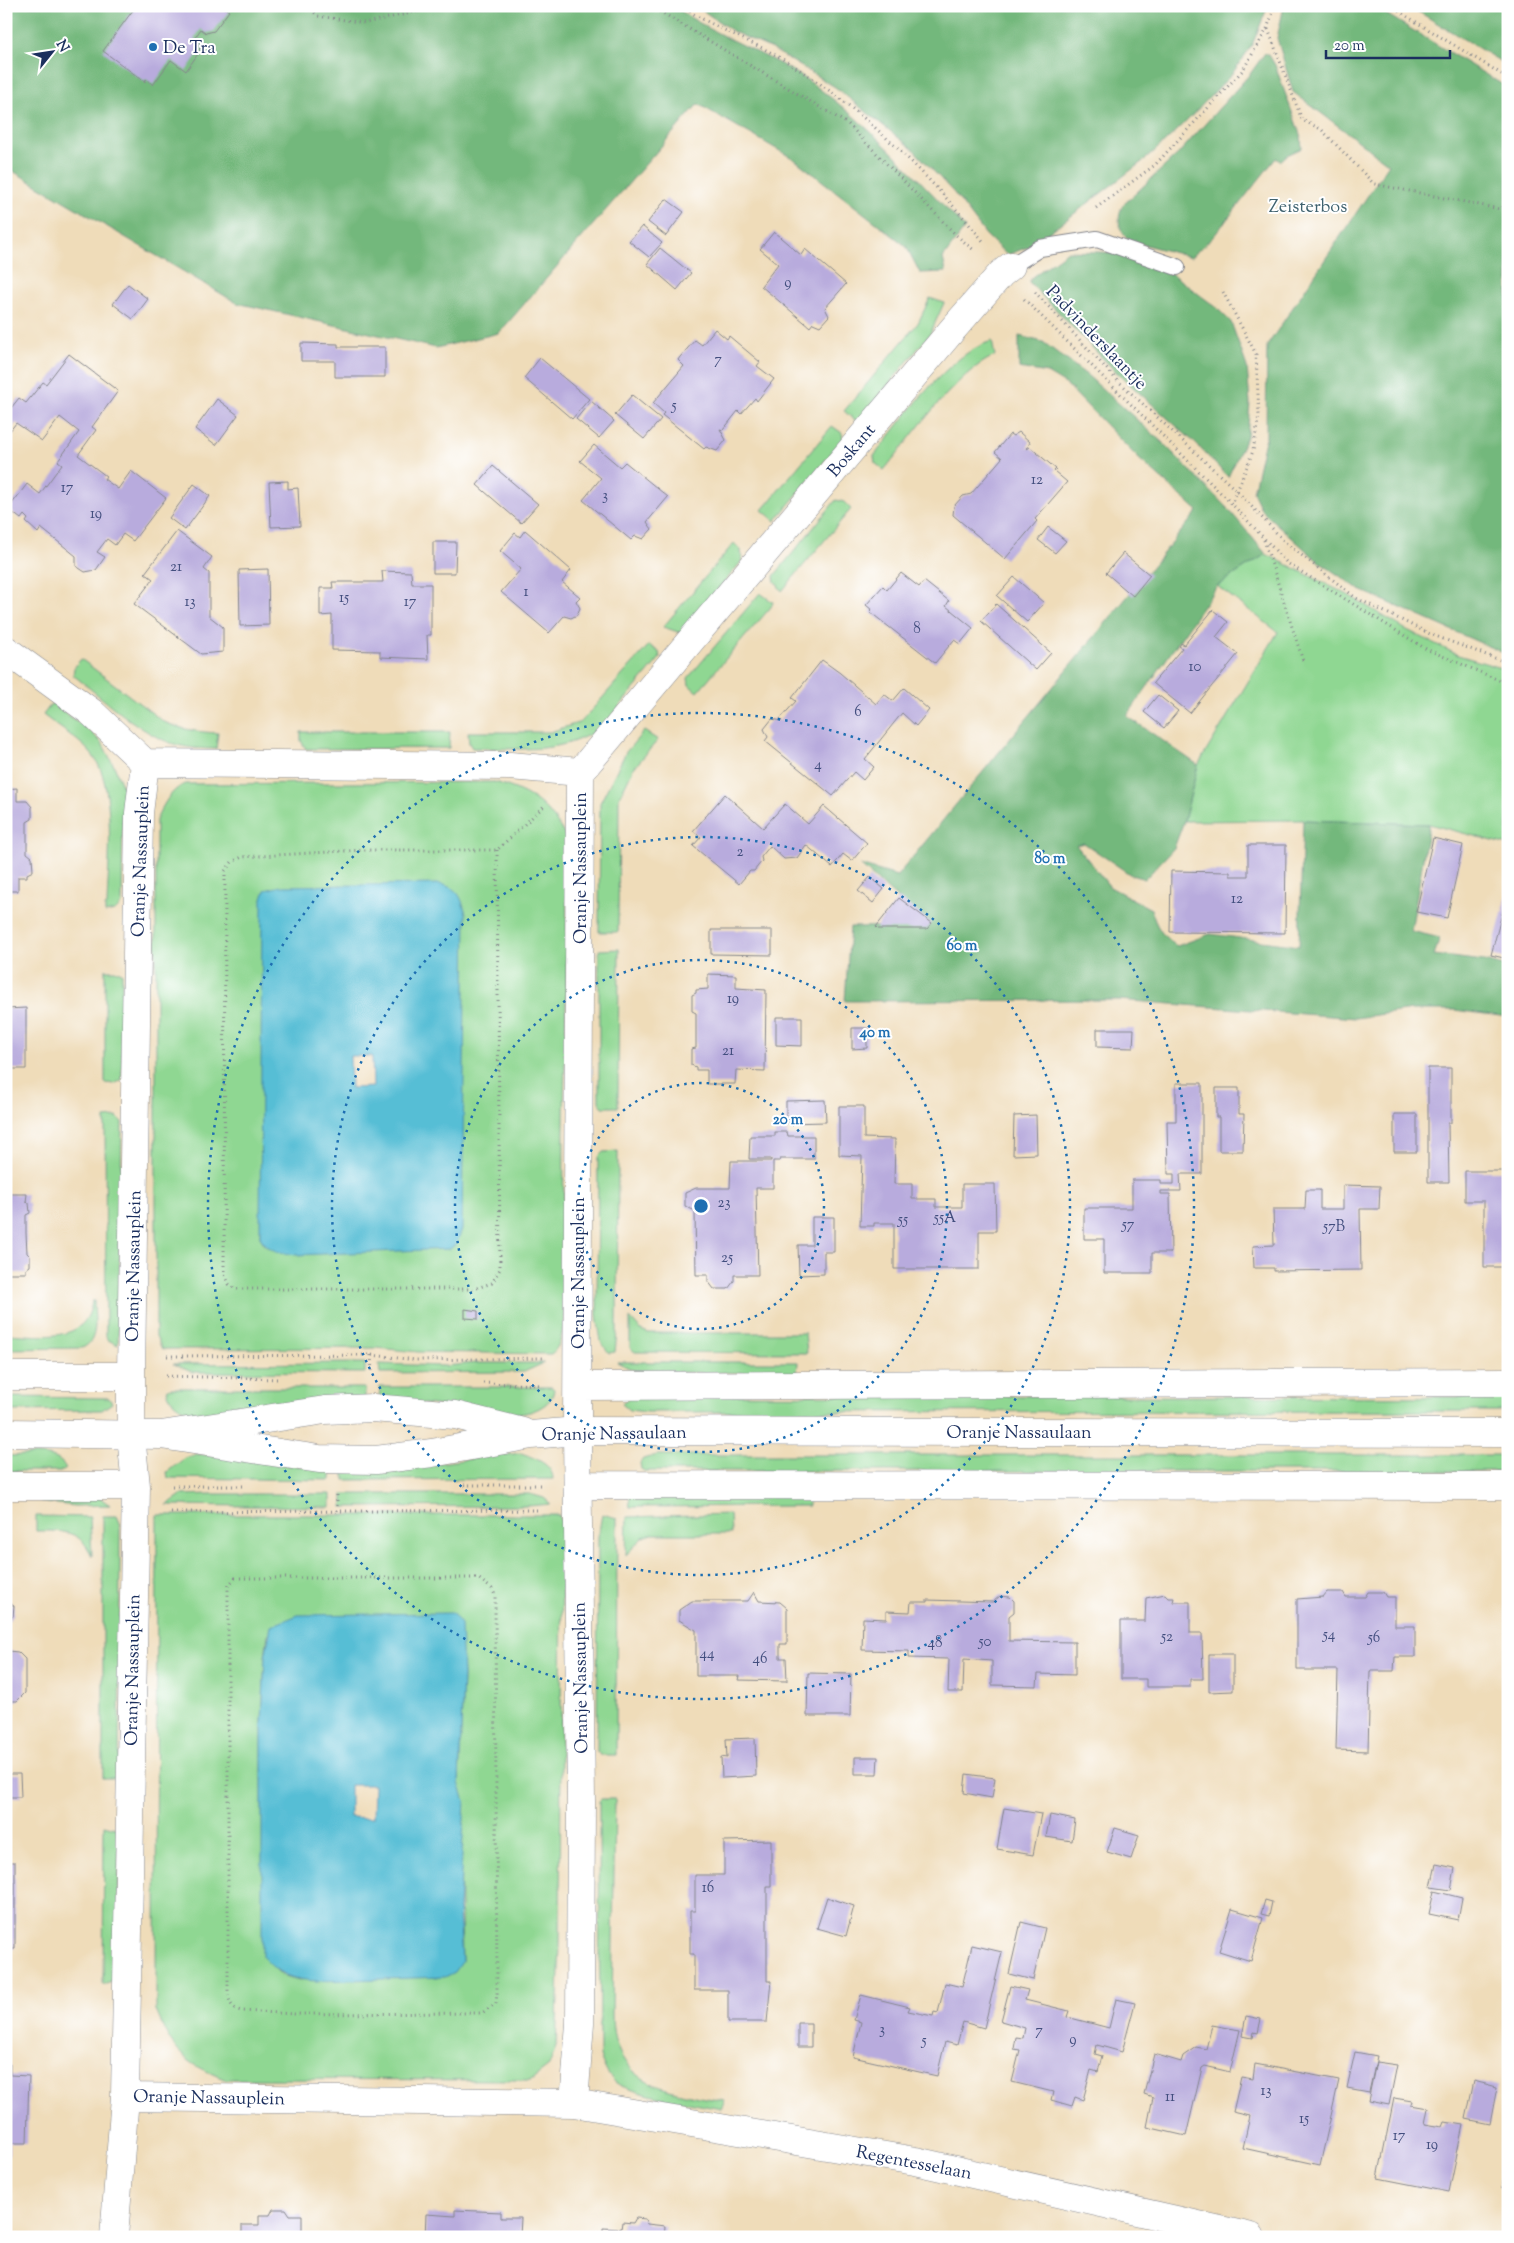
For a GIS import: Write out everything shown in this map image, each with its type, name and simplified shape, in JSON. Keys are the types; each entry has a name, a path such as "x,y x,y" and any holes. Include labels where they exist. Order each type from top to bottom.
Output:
{"street":[{"name":"Boskant","path":"580,772 947,336 1010,266"},
{"path":"6,650 91,712 145,763"},
{"name":"Oranje Nassauplein","path":"145,763 510,766 580,772 577,1431 582,1802 580,2023 574,2103 125,2097 136,1499 131,1435 131,1366 139,813 145,763"},
{"path":"6,1376 131,1366"},
{"path":"578,1386 1508,1382"},
{"name":"Oranje Nassaulaan","path":"161,1435 325,1410 373,1408 455,1416 531,1434"},
{"name":"Oranje Nassaulaan","path":"6,1433 161,1435 319,1459 376,1460 432,1453 531,1434 577,1431 1508,1433"},
{"path":"6,1486 136,1499"},
{"path":"579,1497 1508,1486"},
{"path":"114,2237 125,2097"},
{"name":"Regentesselaan","path":"574,2103 916,2161 1251,2237"}],"lane":[{"name":"Boskant","path":"1010,266 1040,248 1097,239 1176,267"}],"path":[{"path":"307,6 318,16 365,23 443,6"},
{"name":"Padvinderslaantje","path":"681,6 704,22 788,62 856,110 954,205 991,250 1010,266 1116,379 1238,492 1286,543 1356,598 1430,634 1508,663"},
{"path":"1094,209 1155,165 1243,70 1267,29 1275,6"},
{"path":"1390,6 1508,78"},
{"path":"1267,29 1302,120 1321,129 1374,184 1500,209 1508,201"},
{"path":"1223,292 1256,354 1259,415 1253,451 1232,504"},
{"path":"1302,661 1264,540 1287,563 1426,649 1508,684"},
{"path":"497,850 500,1269 492,1283 474,1290 235,1289 229,1284 224,1272 225,871 232,862 242,857 363,850 497,850 580,772"},
{"path":"131,1366 371,1355 416,1360 578,1357"},
{"path":"136,1499 579,1497"},
{"path":"235,1578 478,1578 492,1589 495,1595 496,2003 482,2013 295,2014 242,2012 235,2010 230,2004 228,1994 228,1586 231,1580 235,1578"}],"green space":[{"path":"6,6 674,6 708,28 779,63 813,84 834,100 873,134 965,228 943,258 946,272 920,273 906,246 794,159 698,104 499,333 436,348 237,303 6,167"},
{"path":"696,6 1268,6 1252,45 1232,74 1181,127 1147,158 1066,220 1028,247 1007,255 986,235 954,193 914,150 835,87 772,49 734,32"},
{"path":"1284,6 1373,6 1508,88 1508,655 1360,590 1318,561 1262,511 1253,492 1266,436 1267,346 1389,164 1293,92 1277,38"},
{"path":"1409,6 1508,6 1508,66"},
{"path":"1265,53 1269,55 1275,65 1301,137 1302,148 1287,155 1280,161 1276,158 1213,237 1191,257 1131,241 1121,230 1119,216 1122,206 1178,154 1250,74"},
{"path":"1068,251 1127,253 1173,275 1216,307 1231,322 1247,367 1250,403 1247,436 1228,477 1195,443 1115,371 1029,282 1032,277"},
{"path":"930,298 944,303 930,334 860,419 856,421 844,411 918,323"},
{"path":"1019,336 1043,342 1088,376 1164,444 1229,510 1266,554 1217,586 1127,716 1198,765 1184,821 1174,848 1145,879 1131,875 1084,843 1076,845 1110,887 1151,909 1160,930 1167,939 1177,946 1210,934 1299,946 1303,820 1429,824 1411,931 1440,938 1434,955 1484,961 1508,967 1508,1017 1454,1010 1412,1010 1356,1018 1119,1000 845,1001 850,927 929,926 860,865 897,876 1198,511 1138,458 1067,385 1047,373 1019,368"},
{"path":"992,341 995,356 966,375 950,390 884,470 875,463 874,456 943,373 975,348"},
{"path":"832,426 842,433 843,439 775,521 762,510"},
{"path":"836,500 844,502 851,509 782,591 775,582 774,576"},
{"path":"734,543 741,550 742,561 681,633 663,627"},
{"path":"1266,554 1348,595 1405,629 1458,655 1508,670 1508,845 1429,824 1303,820 1184,821 1198,765 1278,632 1217,586"},
{"path":"760,593 773,602 771,607 697,692 689,685 688,678"},
{"path":"649,645 659,652 660,658 603,726 588,736 556,746 523,749 472,748 469,743 468,732 550,732 581,722"},
{"path":"81,659 164,722 191,730 218,733 216,749 177,745 163,740 136,725 73,675 74,668"},
{"path":"52,703 90,731 102,743 123,788 122,904 115,911 105,913 105,907 107,906 109,828 108,806 101,769 88,750 70,734 43,715"},
{"path":"644,731 658,740 633,769 619,798 618,932 599,932 600,803 626,752"},
{"path":"301,732 450,732 449,748 306,749 301,741"},
{"path":"495,782 519,791 537,801 559,825 566,837 564,1233 566,1298 562,1333 558,1346 551,1354 419,1352 376,1348 162,1349 156,1336 156,820 171,794 185,784","holes":["440,884 457,1243 266,1247 260,1237 261,1220"]},
{"path":"619,949 618,1107 603,1107 599,1102 599,950"},
{"path":"105,970 115,970 122,973 122,1080 114,1084 105,1083"},
{"path":"117,1117 122,1122 118,1345 106,1337 105,1118"},
{"path":"618,1151 617,1332 615,1352 609,1353 601,1342 597,1315 598,1157 603,1152"},
{"path":"92,1301 94,1301 95,1328 88,1345 82,1348 6,1349 6,1334 46,1336 71,1331 81,1325 88,1315"},
{"path":"630,1318 640,1329 648,1333 805,1333 807,1353 635,1352 630,1348"},
{"path":"617,1362 798,1362 797,1373 647,1372 635,1371"},
{"path":"365,1363 365,1373 192,1372 173,1364"},
{"path":"476,1363 544,1363 524,1372 380,1373 379,1364 445,1366"},
{"path":"380,1387 552,1387 554,1389 550,1400 540,1408 516,1414 379,1399"},
{"path":"170,1388 365,1388 365,1399 201,1415 185,1410 175,1404 167,1390"},
{"path":"631,1395 1508,1397 1508,1411 646,1412 629,1410 622,1404"},
{"path":"6,1397 109,1398 112,1403 102,1410 6,1411"},
{"path":"521,1453 546,1465 550,1469 553,1479 344,1480 344,1469 422,1465"},
{"path":"197,1454 331,1470 331,1480 168,1478 167,1472 185,1458"},
{"path":"657,1455 1508,1455 1508,1471 644,1471 641,1469 640,1463 643,1459"},
{"path":"6,1456 48,1456 62,1463 66,1469 63,1471 6,1471"},
{"path":"42,1494 100,1498 110,1505 75,1506 41,1502"},
{"path":"331,1494 331,1507 167,1505 181,1495"},
{"path":"343,1494 530,1494 544,1498 551,1504 528,1506 343,1507"},
{"path":"629,1495 808,1495 809,1506 630,1507"},
{"path":"602,1514 617,1518 616,1755 600,1755 597,1752 598,1537"},
{"path":"730,1514 731,1534 653,1534 643,1537 626,1555 627,1517"},
{"path":"157,1515 559,1515 562,1523 560,1944 556,2047 549,2066 531,2080 224,2079 199,2067 181,2054 168,2036 156,2010","holes":["268,1634 462,1662 459,1783 462,1962 299,1980 281,1975 263,1956 262,1723"]},
{"path":"36,1516 90,1517 92,1556 87,1547 76,1536 54,1531 36,1531"},
{"path":"103,1516 117,1516 120,1523 119,1778 103,1778"},
{"path":"601,1799 615,1799 612,2014 615,2038 622,2056 633,2070 647,2081 683,2094 725,2101 721,2109 650,2095 623,2087 612,2079 602,2062 600,2055 599,1801"},
{"path":"104,1825 119,1829 118,1980 103,1985"}],"water":[{"path":"440,884 451,888 460,897 466,913 462,1229 457,1243 450,1249 296,1255 280,1252 267,1246 260,1237 262,899 265,890 281,886","holes":["350,1056 372,1056 373,1087 351,1088"]},
{"path":"452,1613 461,1624 463,1675 459,1783 465,1801 459,1908 462,1962 455,1972 445,1977 308,1980 292,1977 280,1972 262,1956 262,1723 265,1657 271,1626 298,1615","holes":["350,1785 374,1785 373,1818 350,1817"]}],"building":[{"name":"De Tra","path":"136,6 222,6 229,11 214,31 206,33 201,29 194,39 199,42 200,51 186,71 171,60 153,85 146,79 145,82 103,51"},
{"path":"666,199 684,212 666,236 648,222"},
{"path":"642,226 662,243 649,257 629,241"},
{"path":"774,232 801,255 805,249 846,284 825,308 829,316 820,326 813,323 810,327 761,286 778,264 760,249"},
{"path":"660,248 691,273 677,290 647,264"},
{"path":"128,284 148,299 133,319 113,304"},
{"path":"715,329 727,339 729,336 760,362 757,366 774,379 757,401 755,398 741,414 738,411 723,430 720,429 726,440 717,451 706,447 704,449 662,415 664,413 653,403 684,366 678,360 680,357 695,340 702,345"},
{"path":"301,343 338,344 338,347 385,347 385,377 335,377 335,361 301,361"},
{"path":"69,354 118,391 92,427 96,430 78,455 106,476 104,479 118,489 131,471 166,498 133,541 123,534 115,545 107,539 97,552 105,557 96,570 85,572 76,566 76,556 41,528 38,533 26,522 28,519 24,515 21,519 8,509 27,484 40,494 62,464 58,461 79,432 60,417 42,441 16,423 6,436 6,405 11,408 19,398 26,403 43,382 46,384"},
{"path":"540,358 589,399 572,419 524,378"},
{"path":"632,395 661,419 644,439 615,415"},
{"path":"217,399 238,415 216,445 195,429"},
{"path":"591,401 614,421 599,438 576,419"},
{"path":"1019,432 1030,442 1027,449 1030,447 1056,469 1054,471 1067,482 1035,519 1037,521 1005,559 953,515 954,506 963,496 971,494 1002,458 995,452 1010,434 1013,436"},
{"path":"594,445 620,467 625,462 668,497 647,522 652,529 643,539 635,536 631,540 583,500 601,478 580,461"},
{"path":"493,466 538,504 521,523 477,485"},
{"path":"288,481 288,489 298,488 300,526 271,527 269,482"},
{"path":"194,484 210,496 185,530 169,518"},
{"path":"1048,527 1066,541 1055,553 1038,540"},
{"path":"525,530 571,570 562,582 580,597 576,601 580,608 577,615 571,618 564,616 549,633 501,592 521,569 500,551 515,533 520,537"},
{"path":"177,531 212,557 204,569 209,573 209,616 223,627 223,652 201,654 134,604 153,579 145,573"},
{"path":"433,542 456,542 455,573 433,573"},
{"path":"1123,553 1150,575 1133,596 1106,573"},
{"path":"268,569 269,625 240,626 239,570"},
{"path":"382,571 411,572 412,584 431,584 431,635 427,635 428,659 380,657 380,651 332,650 332,615 320,616 320,588 333,588 332,582 383,582"},
{"path":"901,573 919,587 924,581 949,601 946,606 973,628 960,644 954,640 935,663 870,612 872,610 866,605 883,586 887,590"},
{"path":"1014,577 1044,603 1027,622 997,596"},
{"path":"996,604 1051,653 1036,670 981,621"},
{"path":"1213,610 1228,622 1216,637 1238,654 1190,713 1153,683 1182,648 1179,646 1181,643 1184,645"},
{"path":"822,660 876,704 884,694 893,701 904,688 929,710 916,726 902,713 865,759 874,767 863,780 854,772 833,796 765,741 768,737 764,729 772,719 782,721 780,719 796,701 792,698"},
{"path":"1158,695 1178,711 1164,728 1144,712"},
{"path":"17,788 17,801 27,801 32,807 32,819 27,822 27,853 32,857 33,871 27,874 27,877 18,877 18,891 6,891 6,789"},
{"path":"725,794 763,828 785,804 808,824 824,806 867,843 852,861 843,854 832,867 806,845 797,858 784,859 770,846 761,857 762,861 754,871 750,871 739,884 693,846 701,837 693,831"},
{"path":"1433,838 1463,845 1447,918 1416,912"},
{"path":"1248,845 1286,845 1285,933 1170,932 1171,871 1230,872 1230,876 1248,876"},
{"path":"870,877 884,889 873,903 858,891"},
{"path":"1508,895 1508,959 1491,955"},
{"path":"899,898 932,923 927,929 878,929 876,927"},
{"path":"711,930 772,930 772,955 711,954"},
{"path":"708,974 736,975 736,988 766,990 765,1071 736,1070 735,1084 707,1084 707,1070 696,1070 696,1067 691,1065 691,1049 696,1048 696,1013 692,1011 692,995 696,993 696,990 708,989"},
{"path":"26,1008 26,1069 6,1069 6,1009"},
{"path":"776,1017 802,1017 802,1046 776,1045"},
{"path":"852,1028 867,1028 867,1048 852,1049"},
{"path":"1097,1029 1134,1029 1133,1048 1097,1047"},
{"path":"1428,1068 1451,1068 1451,1123 1448,1123 1449,1182 1428,1182"},
{"path":"1176,1083 1202,1083 1202,1174 1180,1174 1181,1191 1161,1191 1161,1194 1170,1194 1171,1253 1152,1253 1152,1273 1104,1273 1104,1239 1084,1239 1084,1208 1132,1208 1132,1180 1161,1180 1161,1184 1174,1184 1174,1174 1168,1174 1167,1121 1176,1121"},
{"path":"1216,1088 1239,1088 1239,1114 1244,1114 1243,1151 1219,1151 1219,1117 1216,1117"},
{"path":"825,1100 826,1122 786,1123 786,1101"},
{"path":"839,1106 864,1106 864,1138 895,1139 894,1184 912,1184 912,1199 936,1199 936,1207 962,1207 962,1184 995,1184 996,1231 979,1231 979,1269 894,1269 894,1223 874,1223 874,1226 860,1226 862,1156 839,1155"},
{"path":"1394,1114 1417,1114 1417,1152 1394,1152"},
{"path":"1036,1115 1037,1154 1013,1155 1014,1116"},
{"path":"775,1132 787,1132 788,1136 814,1136 814,1159 780,1159 780,1161 773,1161 773,1188 756,1188 758,1275 734,1275 734,1281 728,1289 714,1289 708,1281 708,1275 696,1275 695,1211 685,1206 685,1193 696,1188 730,1188 731,1161 771,1161 771,1159 749,1159 750,1136 775,1136"},
{"path":"1465,1171 1508,1171 1508,1273 1503,1267 1484,1267 1484,1201 1465,1201"},
{"path":"1343,1185 1380,1186 1379,1209 1360,1209 1361,1270 1274,1271 1274,1268 1254,1268 1253,1246 1274,1245 1273,1209 1305,1209 1306,1190 1320,1190 1320,1209 1343,1209"},
{"path":"6,1194 27,1194 26,1202 29,1203 30,1213 26,1215 26,1233 30,1266 26,1269 26,1273 6,1273"},
{"path":"812,1217 834,1217 834,1252 824,1252 824,1274 799,1275 798,1245 812,1245"},
{"path":"465,1309 478,1311 478,1319 465,1318"},
{"path":"754,1592 759,1601 780,1602 787,1608 787,1644 780,1644 780,1658 786,1658 787,1681 738,1680 739,1676 696,1676 696,1630 679,1620 679,1610 692,1601 748,1601"},
{"path":"1327,1592 1343,1592 1346,1597 1365,1597 1368,1592 1383,1592 1386,1597 1395,1597 1395,1626 1415,1626 1415,1657 1395,1657 1394,1671 1370,1671 1368,1751 1336,1750 1338,1670 1297,1670 1297,1599 1323,1597"},
{"path":"1165,1594 1169,1598 1174,1598 1173,1602 1190,1602 1190,1633 1202,1633 1203,1679 1190,1679 1190,1687 1146,1687 1146,1679 1121,1679 1121,1621 1145,1621 1146,1598"},
{"path":"1000,1596 1010,1597 1014,1601 1014,1612 1009,1616 1009,1641 1075,1642 1075,1675 1038,1674 1037,1686 992,1685 992,1661 964,1659 963,1692 948,1692 949,1659 909,1658 909,1651 862,1650 863,1618 886,1619 886,1611 910,1612 911,1602 927,1602 927,1600 993,1602"},
{"path":"6,1601 14,1606 13,1616 6,1624"},
{"path":"6,1630 8,1630 8,1651 18,1652 25,1659 25,1693 17,1701 6,1701"},
{"path":"1209,1654 1233,1654 1233,1691 1209,1692"},
{"path":"808,1673 851,1674 850,1716 807,1716"},
{"path":"755,1738 756,1776 722,1778 721,1757 727,1758 726,1739"},
{"path":"855,1757 878,1757 877,1774 855,1774"},
{"path":"6,1774 20,1774 21,1797 6,1797"},
{"path":"966,1774 995,1778 992,1798 964,1793"},
{"path":"1004,1808 1041,1814 1033,1855 997,1849"},
{"path":"1050,1815 1075,1820 1072,1841 1046,1837"},
{"path":"1115,1828 1139,1835 1131,1859 1107,1852"},
{"path":"771,1840 771,1887 767,1887 767,1981 771,1981 767,2022 728,2022 728,1990 694,1990 694,1954 690,1954 690,1911 695,1911 695,1875 724,1875 724,1841"},
{"path":"6,1862 15,1862 15,1949 6,1949"},
{"path":"1436,1864 1455,1868 1451,1890 1431,1887"},
{"path":"1434,1891 1462,1898 1458,1920 1429,1914"},
{"path":"827,1897 854,1906 846,1936 817,1928"},
{"path":"1265,1900 1272,1902 1269,1916 1261,1914"},
{"path":"1232,1909 1263,1918 1251,1961 1219,1951"},
{"path":"1021,1922 1045,1928 1033,1980 1009,1974"},
{"path":"972,1945 1002,1952 984,2028 963,2022 957,2045 945,2042 937,2076 853,2057 861,2022 854,2020 861,1995 910,2007 908,2011 933,2016 934,2012 938,2013 945,1983 962,1987"},
{"path":"1010,1986 1028,1990 1025,2000 1069,2011 1067,2017 1109,2028 1116,1999 1135,2003 1122,2052 1097,2045 1095,2054 1102,2056 1098,2072 1091,2070 1083,2100 1075,2097 1072,2106 1051,2100 1053,2092 1012,2082 1020,2050 1014,2049 1016,2037 1023,2038 1025,2028 1001,2021"},
{"path":"1246,2016 1261,2019 1258,2033 1254,2032 1253,2038 1242,2036"},
{"path":"798,2023 811,2023 811,2047 798,2047"},
{"path":"1212,2025 1240,2030 1230,2072 1205,2066 1202,2068 1186,2136 1147,2127 1153,2097 1144,2094 1154,2054 1181,2062 1183,2056 1196,2047 1206,2049"},
{"path":"1355,2052 1377,2056 1369,2092 1347,2088"},
{"path":"1376,2062 1397,2065 1389,2105 1368,2101"},
{"path":"6,2064 10,2064 10,2075 29,2076 27,2143 9,2143 9,2155 6,2155"},
{"path":"1255,2064 1339,2080 1320,2165 1243,2148 1250,2116 1233,2112 1241,2077 1253,2079"},
{"path":"1474,2081 1497,2087 1490,2124 1466,2119"},
{"path":"1394,2098 1412,2101 1411,2105 1428,2108 1425,2124 1443,2127 1445,2122 1463,2125 1449,2192 1378,2178"},
{"path":"1508,2174 1508,2193 1502,2187 1504,2176"},
{"path":"273,2209 286,2209 290,2215 302,2215 302,2237 242,2237 242,2225 259,2225 259,2215 270,2215"},
{"path":"455,2210 501,2212 501,2218 521,2218 520,2237 425,2237 426,2214 455,2216"},
{"path":"636,2218 645,2219 647,2224 665,2226 664,2237 603,2237 603,2228 621,2229 622,2222 633,2223"}],"place":[{"name":"De Tra","path":"153,47"}],"park label":[{"name":"Zeisterbos","path":"1308,206"}]}
